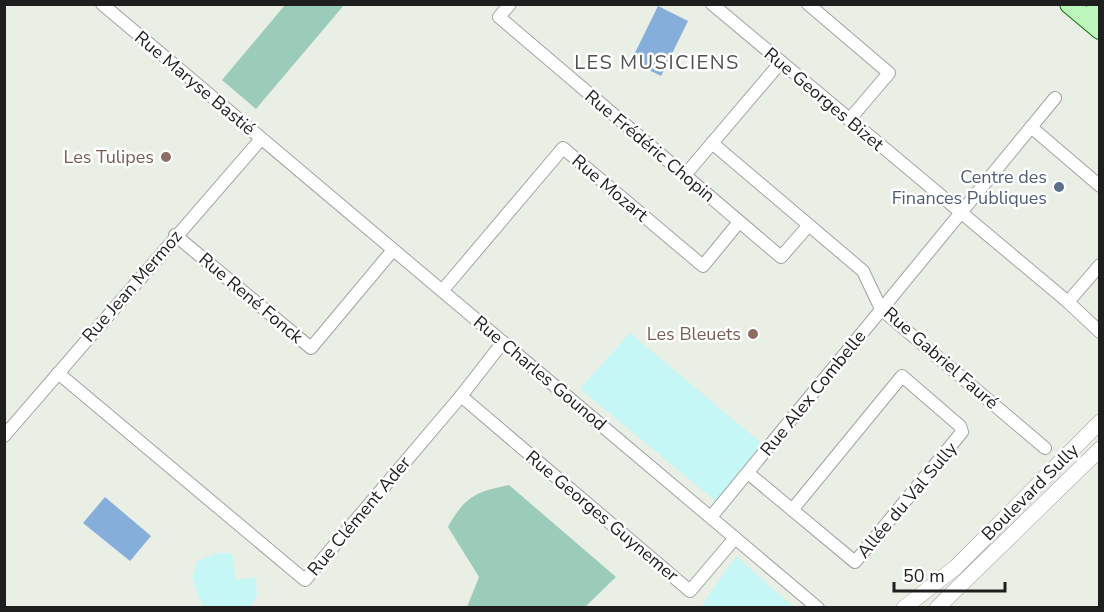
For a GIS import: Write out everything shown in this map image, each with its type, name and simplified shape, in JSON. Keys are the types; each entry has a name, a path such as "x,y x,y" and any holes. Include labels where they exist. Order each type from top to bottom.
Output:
{"main road":[{"path":"1070,4 1100,30"},
{"path":"1095,4 1100,8"}],"street":[{"name":"Rue Maryse Bastié","path":"102,4 261,139"},
{"name":"Rue Frédéric Chopin","path":"510,4 499,17 781,257 809,225"},
{"name":"Rue Georges Bizet","path":"712,4 1068,302 1100,332"},
{"path":"808,4 889,73 849,120"},
{"path":"684,175 781,62"},
{"name":"Rue Alex Combelle","path":"711,517 1055,98"},
{"path":"1031,127 1100,186"},
{"name":"Rue Jean Mermoz","path":"4,436 175,235 261,139"},
{"name":"Rue Charles Gounod","path":"261,139 818,608"},
{"name":"Rue Gabriel Fauré","path":"712,143 863,271 881,309 1046,448"},
{"name":"Rue Mozart","path":"442,291 563,148 703,266 740,222"},
{"name":"Rue René Fonck","path":"175,235 310,348 393,250"},
{"path":"1068,302 1100,265"},
{"name":"Rue Clément Ader","path":"58,373 305,580 461,396 502,342"},
{"name":"Allée du Val Sully","path":"748,473 792,510 855,562 962,432 960,426 902,376 792,510"},
{"name":"Rue Georges Guynemer","path":"461,396 690,591 735,538"},
{"name":"Boulevard Sully","path":"904,608 956,567 1100,422"},
{"name":"Boulevard Sully","path":"937,608 1100,449"}],"green space":[{"path":"285,5 344,5 256,109 222,80"},
{"path":"509,485 616,577 585,607 467,607 479,577 448,527 460,508 473,497 488,490"}],"shaded area":[{"path":"658,6 688,21 661,76 631,61"},
{"path":"630,333 762,444 717,502 580,389"},
{"path":"105,497 151,536 130,561 83,523"},
{"path":"217,553 232,553 236,580 256,577 257,596 250,607 203,607 192,578 198,561"},
{"path":"736,556 793,607 701,607"}],"place":[{"name":"Les Tulipes","path":"166,157"},
{"name":"Centre des Finances Publiques","path":"1059,187"},
{"name":"Les Bleuets","path":"753,334"}],"district":[{"name":"LES MUSICIENS","path":"657,62"}]}
